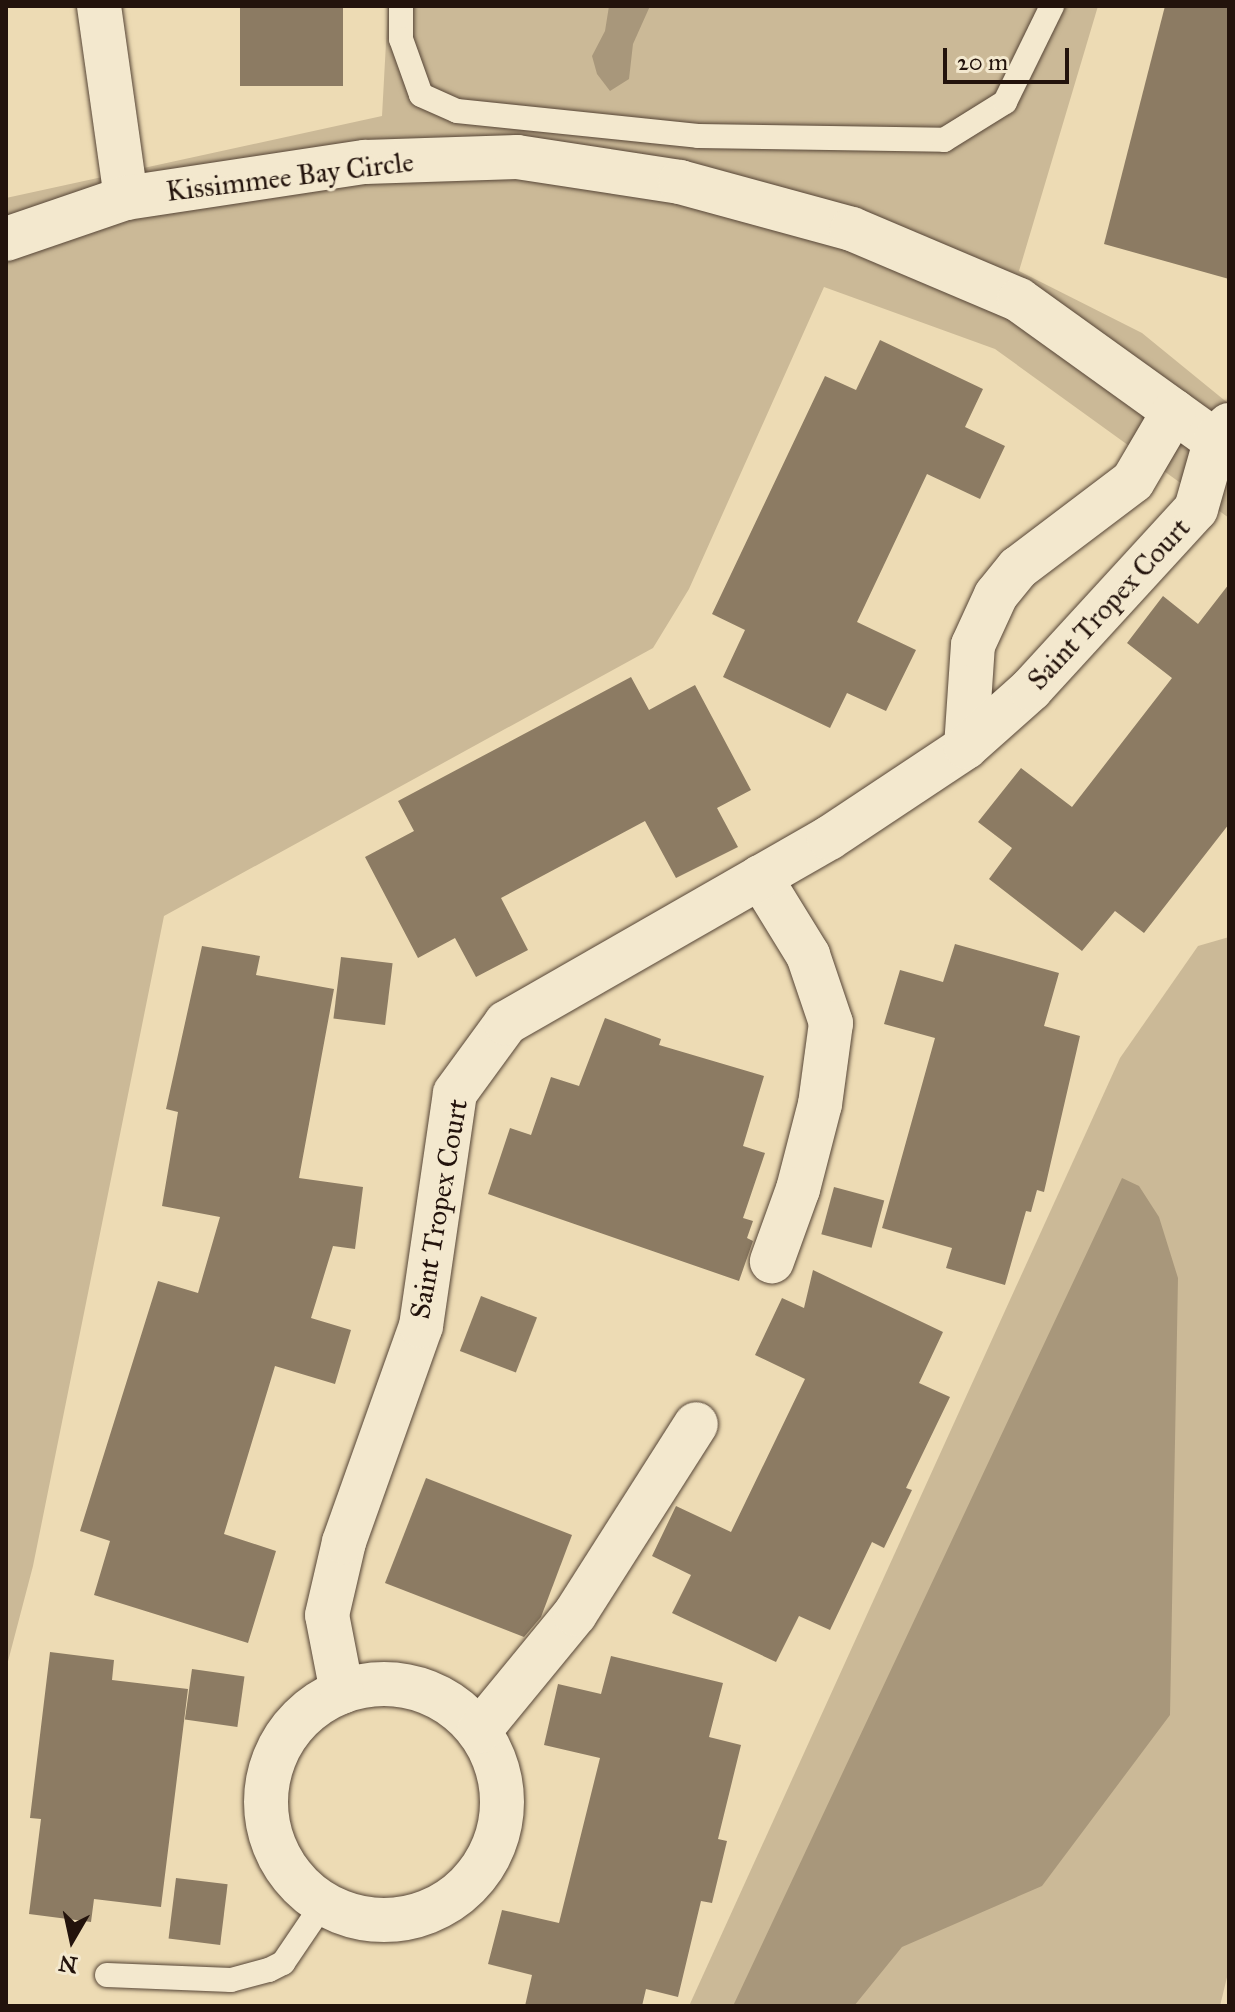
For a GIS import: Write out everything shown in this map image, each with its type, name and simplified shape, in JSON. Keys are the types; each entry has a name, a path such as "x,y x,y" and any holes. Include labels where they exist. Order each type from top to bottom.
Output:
{"street":[{"path":"99,6 126,198"},
{"name":"Kissimmee Bay Circle","path":"6,239 126,198 395,161 517,157 680,182 852,229 1019,300 1174,411 1225,438"},
{"path":"966,747 973,645 996,595 1018,568 1133,481 1174,411"},
{"name":"Saint Tropex Court","path":"342,1692 327,1615 344,1542 421,1326 455,1093 506,1023 760,877 966,747 1031,689 1196,509 1225,438"},
{"path":"760,877 808,955 831,1023 820,1104 798,1189 772,1261"},
{"path":"479,1731 575,1614 696,1424"},
{"path":"379,1684 417,1689 451,1705 479,1731 497,1768 502,1807 494,1848 472,1882 440,1907 401,1920 360,1918 323,1904 294,1879 280,1858 265,1811 269,1773 283,1738 309,1710 342,1692 379,1684"}],"lane":[{"path":"401,6 401,39 421,95 457,111 698,136 944,140 1005,102 1052,6"},
{"path":"107,1975 231,1980 269,1970 283,1963 323,1904"}],"shaded area":[{"path":"388,6 1098,6 1019,271 1142,333 1229,404 1229,518 995,349 824,287 689,589 653,648 164,916 33,1566 6,1669 6,198 382,116"},
{"path":"609,6 650,6 633,44 629,79 610,91 597,74 592,56 605,31"},
{"path":"1229,937 1229,1969 1220,2006 689,2006 1120,1058 1198,946"},
{"path":"1122,1178 1139,1186 1159,1217 1178,1278 1170,1715 1042,1886 902,1947 854,2006 733,2006"}],"building":[{"path":"240,6 343,6 343,86 240,86"},
{"path":"1165,6 1229,6 1229,279 1104,244"},
{"path":"880,340 983,389 965,427 1005,446 980,499 927,474 857,622 916,650 886,711 847,693 830,728 723,677 745,630 712,614 825,376 856,390"},
{"path":"1229,584 1229,824 1144,933 1115,911 1082,951 989,879 1012,848 978,822 1021,768 1072,807 1172,678 1127,643 1163,596 1198,624"},
{"path":"631,677 649,710 695,685 751,790 717,808 738,847 676,878 645,821 501,898 528,950 476,977 455,938 418,958 365,857 414,831 398,801"},
{"path":"955,944 1059,973 1044,1026 1080,1036 1044,1192 1037,1190 1031,1212 1026,1211 1005,1285 946,1268 952,1248 882,1228 935,1038 884,1024 900,970 943,982"},
{"path":"202,946 260,956 256,975 334,989 299,1178 363,1187 355,1249 333,1246 311,1318 351,1330 335,1384 275,1366 224,1534 276,1551 248,1643 94,1595 110,1541 80,1531 158,1281 198,1293 220,1217 162,1206 178,1112 166,1109"},
{"path":"341,957 393,963 385,1025 333,1019"},
{"path":"605,1018 661,1039 659,1045 764,1076 743,1146 765,1153 743,1218 753,1221 747,1238 753,1241 739,1281 488,1194 510,1128 531,1135 551,1077 579,1086"},
{"path":"834,1187 884,1200 872,1248 821,1234"},
{"path":"813,1270 943,1332 919,1383 950,1397 906,1488 912,1490 884,1548 872,1542 830,1630 799,1616 776,1662 672,1613 691,1575 652,1556 676,1506 731,1532 805,1379 755,1355 782,1298 804,1308"},
{"path":"481,1296 537,1318 516,1373 460,1351"},
{"path":"426,1478 572,1535 541,1617 524,1637 385,1583"},
{"path":"50,1652 114,1660 112,1680 188,1689 161,1907 94,1899 91,1922 29,1914 41,1819 30,1818"},
{"path":"611,1656 723,1683 709,1737 741,1745 718,1839 727,1841 712,1903 701,1901 678,1997 646,1989 642,2006 525,2006 532,1975 488,1964 502,1910 559,1923 600,1758 544,1745 558,1684 601,1694"},
{"path":"192,1669 244,1676 237,1727 185,1720"},
{"path":"176,1878 228,1884 220,1945 169,1939"}]}
